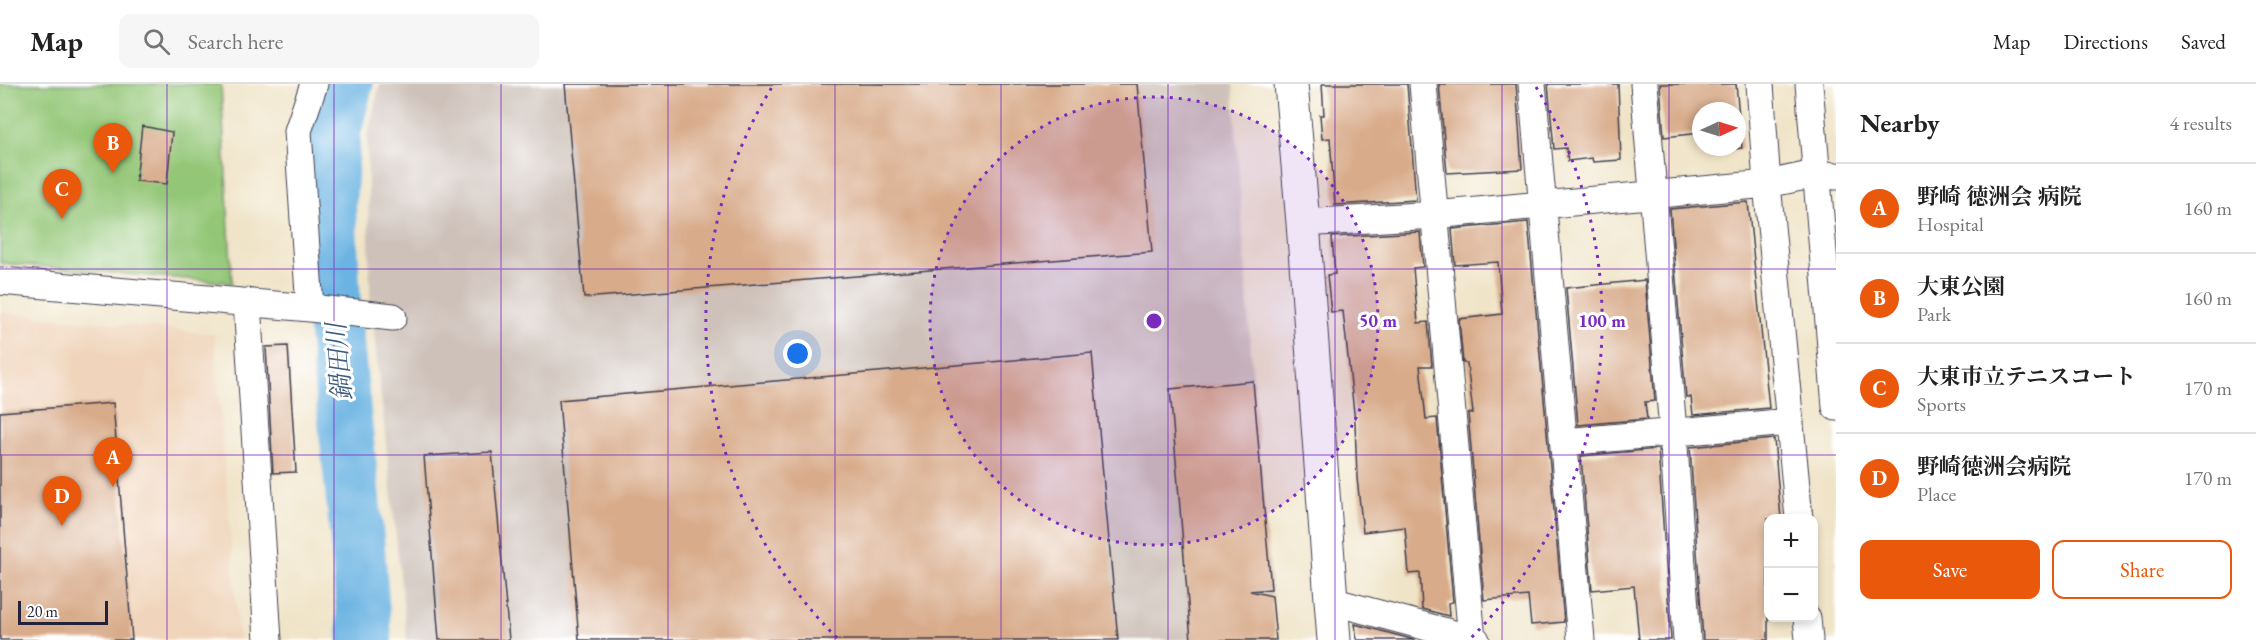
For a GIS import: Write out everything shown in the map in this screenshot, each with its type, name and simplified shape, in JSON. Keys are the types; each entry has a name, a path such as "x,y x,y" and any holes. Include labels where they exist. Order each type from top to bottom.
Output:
{"street":[{"path":"310,308 298,131 314,84"},
{"path":"1291,84 1304,223 1334,640"},
{"path":"1331,601 1474,640 1423,84"},
{"path":"1532,84 1581,640"},
{"path":"1644,84 1673,431 1687,640"},
{"path":"1760,84 1767,184 1799,514"},
{"path":"1809,84 1825,175 1836,407"},
{"path":"1304,223 1434,215 1767,184 1825,175"},
{"path":"0,281 393,317"},
{"path":"248,302 268,640"},
{"path":"1564,442 1790,422"},
{"path":"1807,622 1809,640"}],"shaded area":[{"path":"380,84 1233,84 1253,381 1276,640 407,640 370,294 367,135"},
{"path":"0,312 214,334 239,640 0,640"}],"green space":[{"path":"0,84 221,84 232,283 0,263"}],"building":[{"path":"565,84 1137,84 1152,252 584,298"},
{"path":"1322,84 1407,84 1416,200 1335,205 1330,138 1322,139 1320,115 1324,115"},
{"path":"1439,84 1516,84 1522,169 1447,173"},
{"path":"1548,84 1618,84 1621,160 1593,162 1592,158 1568,161 1566,148 1554,149"},
{"path":"1660,84 1736,84 1738,102 1692,102 1692,134 1664,137"},
{"path":"142,126 172,132 167,184 136,181"},
{"path":"1748,202 1769,408 1693,415 1691,397 1686,397 1670,209"},
{"path":"1528,222 1564,622 1531,625 1528,596 1484,600 1468,413 1473,413 1467,363 1463,363 1459,319 1502,314 1498,262 1455,265 1452,229"},
{"path":"1420,232 1423,267 1413,268 1418,323 1428,322 1432,366 1420,366 1426,419 1437,418 1453,602 1448,603 1449,616 1422,609 1420,573 1409,574 1405,527 1363,532 1357,478 1355,422 1343,311 1331,312 1327,275 1335,274 1332,237"},
{"path":"1645,280 1655,401 1645,402 1647,419 1578,425 1566,288"},
{"path":"288,346 296,472 273,473 266,347"},
{"path":"1092,353 1118,640 579,640 559,400"},
{"path":"1253,381 1271,589 1250,591 1272,596 1276,640 1191,640 1170,389"},
{"path":"113,403 132,640 0,640 0,412"},
{"path":"1774,439 1781,514 1764,514 1764,622 1768,622 1768,640 1703,640 1690,447"},
{"path":"1658,449 1671,640 1639,640 1634,586 1592,590 1581,456"},
{"path":"492,452 509,640 439,640 424,456"},
{"path":"1355,624 1415,640 1357,640"}],"waterway":[{"name":"鍋田川","path":"346,84 334,132 329,205 335,323 365,640"}],"place":[{"name":"大東公園","path":"113,173"},
{"name":"大東市立テニスコート","path":"62,219"},
{"name":"野崎 徳洲会 病院","path":"113,487"},
{"name":"野崎徳洲会病院","path":"62,526"}]}
